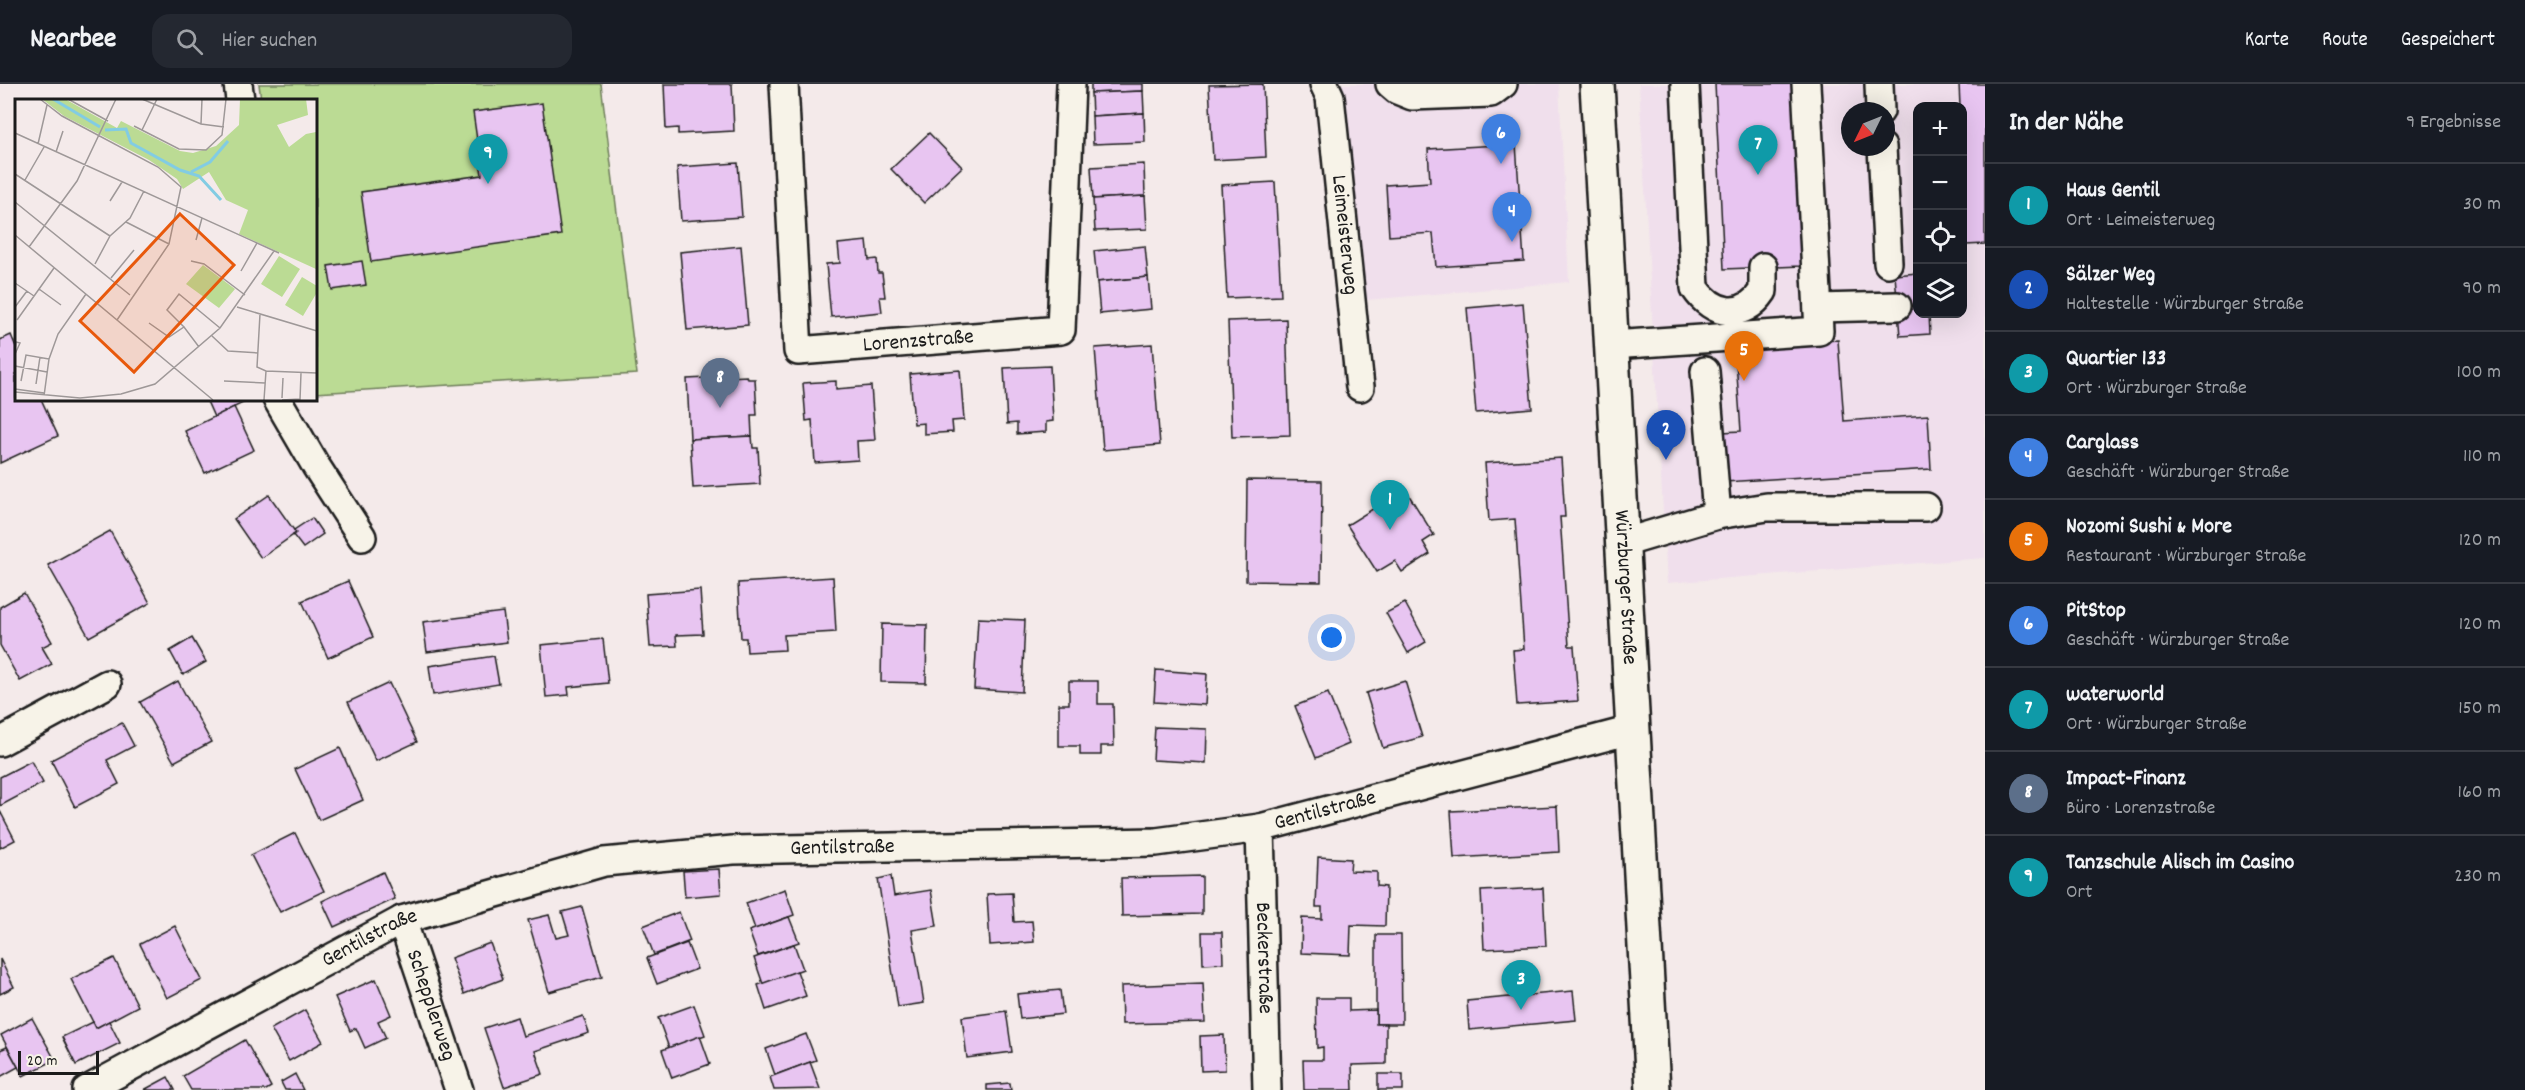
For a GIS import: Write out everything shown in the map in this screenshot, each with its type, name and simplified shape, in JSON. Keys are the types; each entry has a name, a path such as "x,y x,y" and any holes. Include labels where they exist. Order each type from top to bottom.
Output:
{"main road":[{"name":"Würzburger Straße","path":"1597,84 1635,729 1653,1090"}],"street":[{"path":"238,84 240,99"},
{"name":"Lorenzstraße","path":"784,84 798,351 1061,330 1071,84"},
{"name":"Leimeisterweg","path":"1324,84 1330,98 1360,387"},
{"path":"1390,84 1397,90 1412,96 1491,93 1503,84"},
{"path":"1685,84 1695,288 1703,300 1714,308 1725,311 1739,310 1751,305 1763,291 1763,267"},
{"path":"1612,345 1820,331 1806,84"},
{"path":"1879,84 1880,102"},
{"path":"1882,156 1888,263"},
{"path":"1818,308 1897,306"},
{"path":"1705,371 1717,515"},
{"path":"278,400 316,466 362,537"},
{"path":"1623,543 1717,515 1767,507 1926,507"},
{"path":"0,741 107,684"},
{"name":"Gentilstraße","path":"87,1090 402,920 604,862 733,850 1156,842 1260,828 1635,729"},
{"name":"Beckerstraße","path":"1260,828 1267,1090"},
{"name":"Schepplerweg","path":"402,920 459,1090"}],"shaded area":[{"path":"1320,84 1559,84 1569,282 1355,301"},
{"path":"1639,84 1985,84 1985,558 1667,583"}],"green space":[{"path":"259,84 601,84 637,374 316,393 316,99 261,99"}],"building":[{"path":"664,84 732,84 734,131 678,134 678,128 666,129"},
{"path":"1091,84 1143,84 1143,91 1091,93"},
{"path":"1263,84 1266,157 1213,160 1209,85"},
{"path":"1715,84 1792,84 1801,266 1724,269"},
{"path":"1959,84 1985,84 1985,244 1967,245 1967,102 1960,102"},
{"path":"1143,91 1144,113 1092,116 1091,93"},
{"path":"542,103 561,235 371,262 361,192 482,175 473,112"},
{"path":"1144,113 1145,142 1093,144 1092,116"},
{"path":"929,133 962,167 924,203 891,169"},
{"path":"1516,144 1524,261 1436,267 1433,233 1389,236 1386,185 1430,182 1428,149"},
{"path":"738,163 742,217 681,221 677,167"},
{"path":"1144,164 1145,196 1093,199 1091,167"},
{"path":"1275,182 1281,296 1227,298 1221,185"},
{"path":"1145,196 1147,229 1095,231 1093,199"},
{"path":"867,241 869,260 877,259 878,273 882,273 885,297 880,297 882,312 831,317 826,264 840,263 838,244"},
{"path":"741,246 748,325 687,330 680,252"},
{"path":"1145,246 1148,277 1097,282 1094,251"},
{"path":"362,261 366,285 332,290 328,266"},
{"path":"1913,273 1913,318 1929,318 1930,334 1900,336 1895,275"},
{"path":"1148,277 1151,309 1100,314 1097,282"},
{"path":"1523,303 1532,408 1476,413 1467,308"},
{"path":"1286,319 1290,435 1232,437 1228,321"},
{"path":"11,335 15,345 15,400 41,400 58,436 0,463 0,340"},
{"path":"1838,340 1844,421 1928,415 1931,469 1725,482 1722,432 1741,431 1735,347"},
{"path":"1152,344 1160,445 1103,450 1095,348"},
{"path":"1050,366 1053,421 1046,422 1046,432 1017,434 1017,423 1007,424 1004,368"},
{"path":"960,370 964,420 952,421 953,432 924,434 924,423 914,424 910,374"},
{"path":"747,376 748,379 755,379 757,415 751,415 752,436 690,439 687,379"},
{"path":"836,381 836,389 871,386 875,440 857,441 858,460 815,463 812,420 806,421 803,383"},
{"path":"206,400 246,400 247,401 214,417"},
{"path":"234,407 254,450 205,473 185,431"},
{"path":"752,436 753,448 758,448 760,484 693,488 690,439"},
{"path":"1561,458 1565,517 1560,517 1569,646 1574,646 1578,701 1517,705 1513,650 1524,649 1515,519 1489,521 1485,463"},
{"path":"1247,480 1322,481 1321,582 1246,581"},
{"path":"1405,489 1434,535 1423,542 1430,554 1402,572 1395,561 1377,572 1347,525"},
{"path":"269,495 296,533 261,558 234,519"},
{"path":"312,518 323,534 303,548 293,535 296,533 294,530"},
{"path":"110,531 150,603 89,637 48,565"},
{"path":"833,577 836,632 784,635 785,650 747,652 746,638 741,638 738,583"},
{"path":"348,581 373,637 328,658 302,601"},
{"path":"700,590 703,634 676,635 677,646 650,647 646,594"},
{"path":"24,593 52,642 42,647 52,664 20,681 0,645 0,607"},
{"path":"1405,603 1426,642 1408,653 1386,613"},
{"path":"503,612 507,642 427,652 423,622"},
{"path":"978,618 1025,620 1022,692 974,689"},
{"path":"882,624 927,625 926,683 881,682"},
{"path":"192,638 206,662 183,675 170,651"},
{"path":"603,639 608,683 568,687 569,695 546,697 541,645"},
{"path":"494,656 499,684 433,695 429,666"},
{"path":"1156,670 1207,674 1205,705 1154,702"},
{"path":"178,681 211,742 174,762 140,702"},
{"path":"1069,681 1098,681 1098,704 1113,704 1114,746 1101,746 1101,755 1080,755 1080,746 1059,746 1059,704 1069,704"},
{"path":"1405,681 1422,737 1383,748 1366,693"},
{"path":"389,683 417,742 376,761 348,702"},
{"path":"1328,693 1349,744 1316,758 1295,706"},
{"path":"122,723 134,746 107,760 119,784 75,807 51,760"},
{"path":"1155,727 1207,729 1206,763 1153,760"},
{"path":"340,748 363,800 319,820 295,769"},
{"path":"31,761 43,783 0,806 0,777"},
{"path":"1557,806 1559,852 1454,858 1451,811"},
{"path":"0,811 15,840 0,848"},
{"path":"295,833 324,891 280,912 251,855"},
{"path":"1318,857 1351,859 1350,871 1377,872 1377,886 1386,887 1385,926 1351,925 1350,955 1301,953 1302,918 1322,919 1322,907 1316,907"},
{"path":"719,869 721,894 685,897 683,871"},
{"path":"383,872 395,899 334,927 322,901"},
{"path":"891,876 894,896 931,890 937,926 912,930 924,1003 898,1007 878,879"},
{"path":"1202,876 1202,914 1122,916 1121,878"},
{"path":"1543,888 1546,946 1484,949 1481,891"},
{"path":"785,889 794,915 755,929 746,903"},
{"path":"1012,893 1014,922 1032,921 1034,942 990,945 987,894"},
{"path":"582,907 602,977 549,992 528,920 549,915 556,938 569,935 562,912"},
{"path":"679,912 690,941 654,955 643,926"},
{"path":"789,917 799,942 758,956 749,931"},
{"path":"175,926 202,980 167,998 140,944"},
{"path":"1202,932 1222,932 1223,963 1203,964"},
{"path":"1376,935 1401,935 1402,1024 1376,1024"},
{"path":"490,943 503,979 464,994 451,958"},
{"path":"687,943 697,969 657,984 647,958"},
{"path":"794,944 803,969 763,984 754,958"},
{"path":"114,958 138,1006 96,1028 71,979"},
{"path":"0,959 14,987 0,994"},
{"path":"797,971 806,996 766,1010 758,985"},
{"path":"376,979 391,1015 378,1021 386,1038 365,1048 356,1028 350,1031 335,997"},
{"path":"1203,983 1205,1022 1122,1024 1121,986"},
{"path":"1060,990 1063,1014 1020,1019 1017,994"},
{"path":"1573,991 1576,1020 1469,1030 1467,1001"},
{"path":"1316,998 1349,998 1349,1011 1376,1010 1376,1024 1386,1024 1386,1064 1352,1065 1353,1090 1304,1090 1303,1060 1323,1060 1323,1047 1317,1048"},
{"path":"694,1005 705,1035 669,1048 658,1018"},
{"path":"305,1010 323,1042 289,1061 271,1029"},
{"path":"1006,1011 1012,1052 967,1058 962,1017"},
{"path":"583,1016 589,1033 535,1051 543,1074 504,1087 484,1028 517,1017 523,1036"},
{"path":"32,1018 55,1060 23,1076 1,1035"},
{"path":"109,1021 120,1043 76,1065 62,1037 93,1022 96,1028"},
{"path":"806,1034 816,1060 775,1075 766,1049"},
{"path":"1224,1035 1225,1070 1201,1071 1200,1036"},
{"path":"700,1036 710,1064 672,1078 662,1050"},
{"path":"245,1040 271,1087 266,1090 191,1090 183,1076"},
{"path":"7,1047 18,1067 0,1077 0,1050"},
{"path":"810,1062 820,1089 774,1090 770,1077"},
{"path":"295,1074 303,1090 285,1090 281,1082"},
{"path":"1378,1074 1403,1074 1403,1090 1378,1090"},
{"path":"168,1077 175,1090 144,1090"},
{"path":"1010,1083 1011,1090 987,1090 987,1085"}],"place":[{"name":"PitStop","path":"1501,164"},
{"name":"waterworld","path":"1758,175"},
{"name":"Tanzschule Alisch im Casino","path":"488,184"},
{"name":"Carglass","path":"1512,242"},
{"name":"Nozomi Sushi & More","path":"1744,381"},
{"name":"Impact-Finanz","path":"720,408"},
{"name":"Sälzer Weg","path":"1666,460"},
{"name":"Haus Gentil","path":"1390,530"},
{"name":"Quartier 133","path":"1521,1010"}]}
